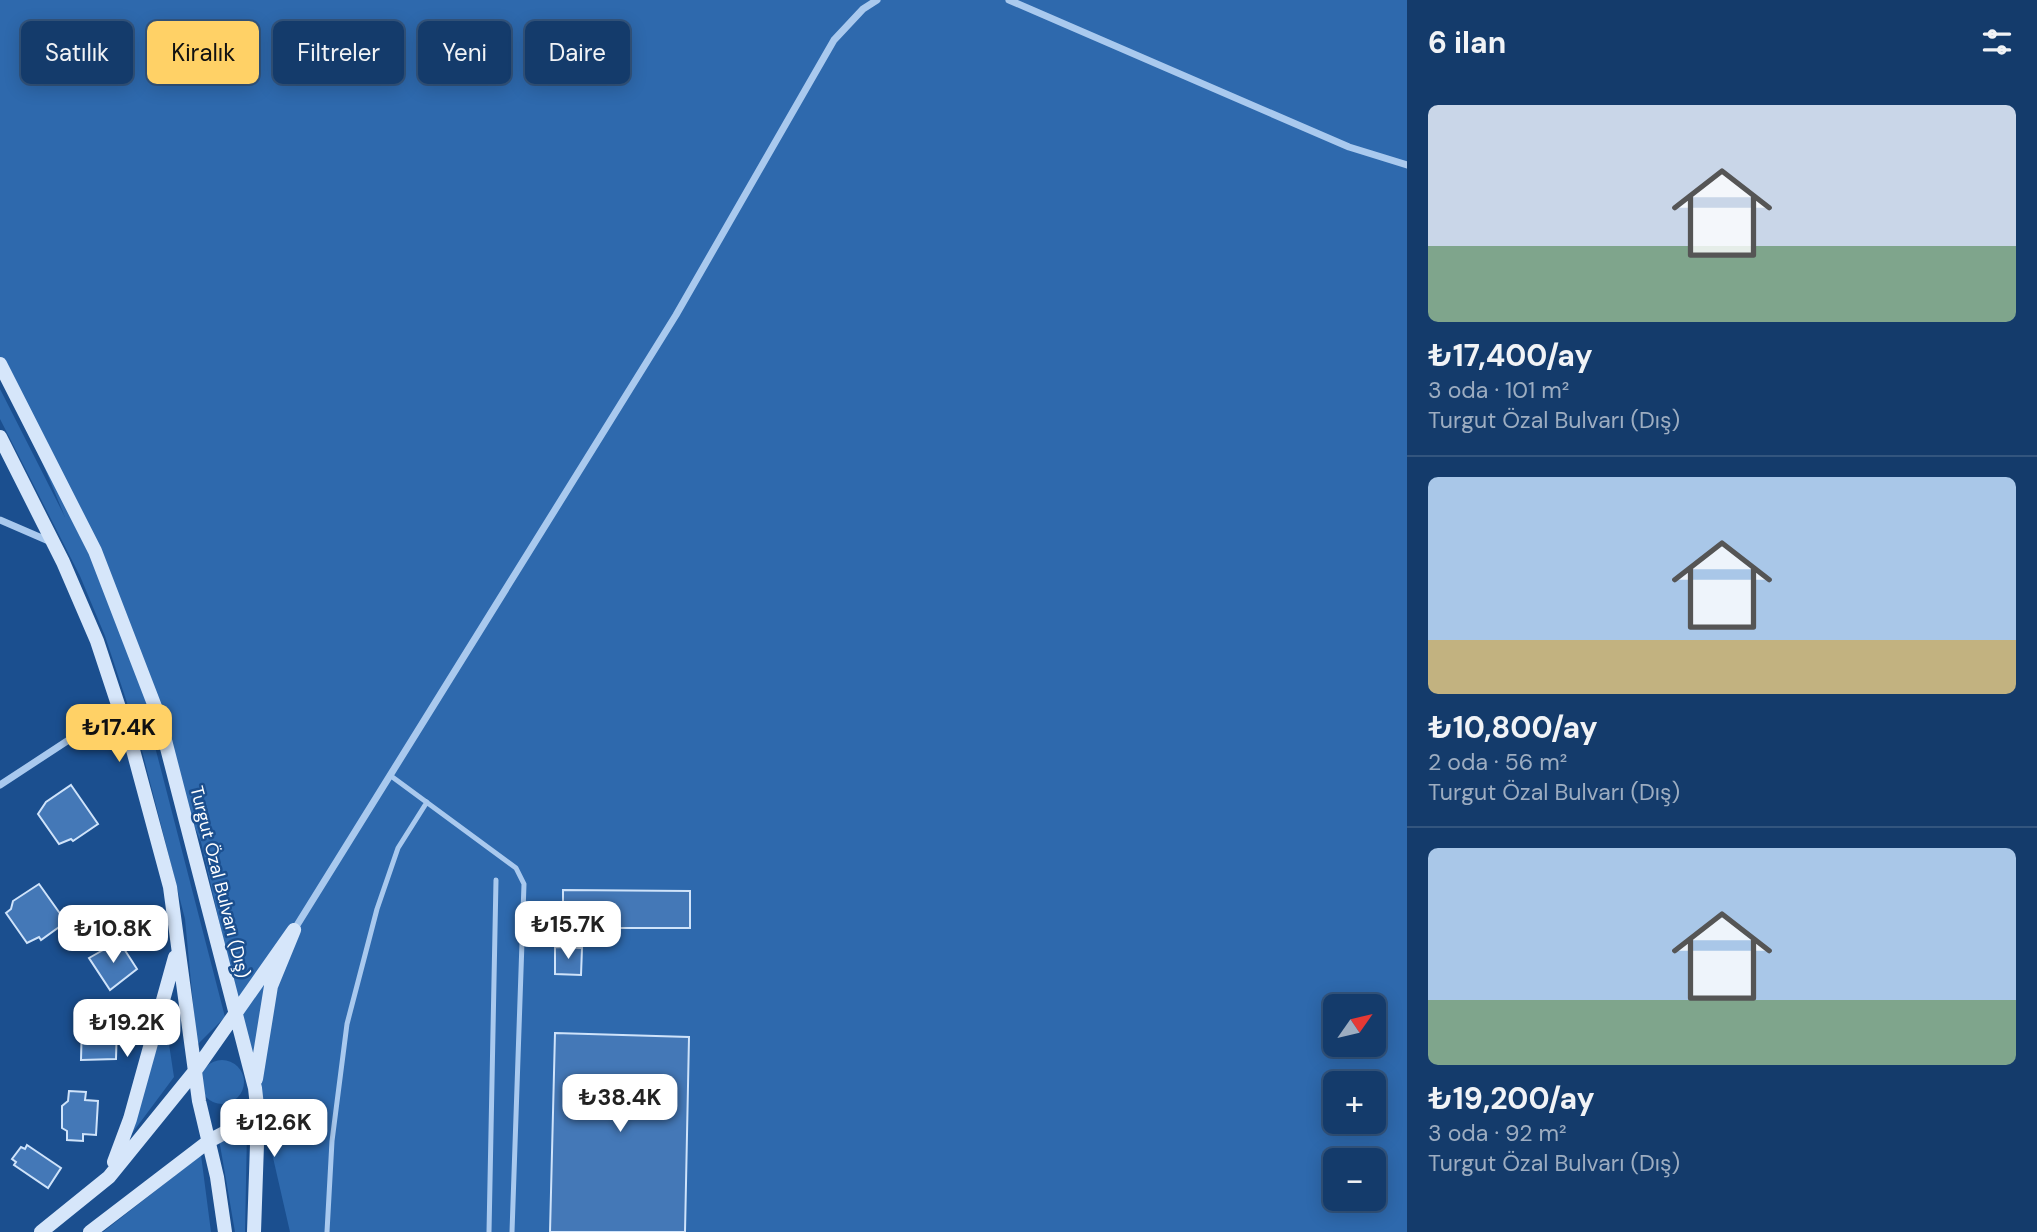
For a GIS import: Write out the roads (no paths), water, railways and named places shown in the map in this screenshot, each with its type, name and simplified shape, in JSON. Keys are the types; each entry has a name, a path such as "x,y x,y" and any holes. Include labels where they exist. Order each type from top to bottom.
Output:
{"main road":[{"name":"Turgut Özal Bulvarı (Dış)","path":"0,364 95,551 155,706 255,1088 258,1115 254,1232"},
{"path":"0,437 54,543 97,641 120,707 170,887 195,1071 225,1232"},
{"path":"41,1232 109,1177 195,1071 294,930"},
{"path":"255,1088 271,986 294,930"},
{"path":"109,1177 130,1119 177,953"},
{"path":"90,1232 209,1141 258,1115"}],"street":[{"path":"294,930 676,315 834,40 863,9 877,0"},
{"path":"1009,0 1349,147 1407,165"},
{"path":"0,520 54,543"},
{"path":"0,785 120,707"}],"lane":[{"path":"391,776 516,868 524,884 512,1232"},
{"path":"327,1232 332,1140 347,1024 377,909 398,848 427,802"},
{"path":"489,1232 496,880"}]}
